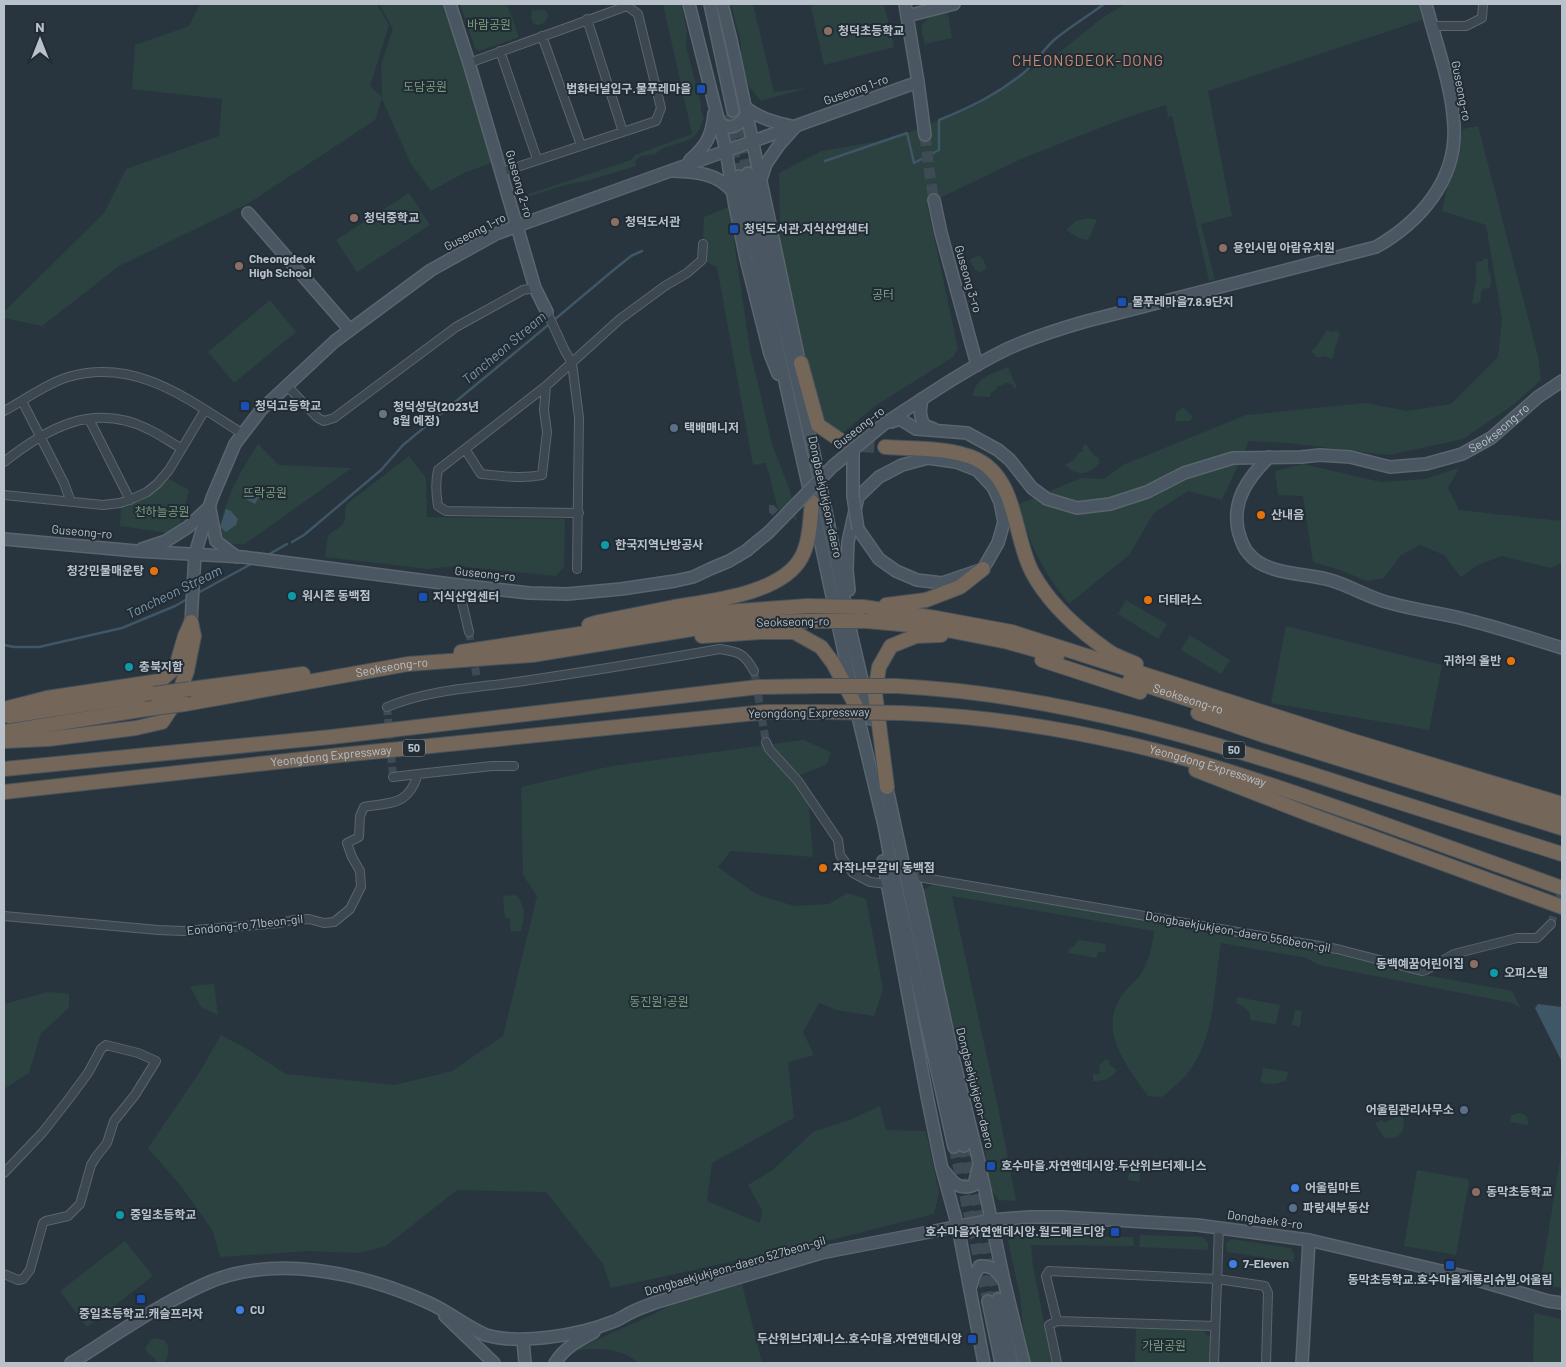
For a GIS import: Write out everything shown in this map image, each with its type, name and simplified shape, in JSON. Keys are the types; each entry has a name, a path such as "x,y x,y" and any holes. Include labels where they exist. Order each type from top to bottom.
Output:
{"highway":[{"path":"801,363 818,425 840,440"},
{"path":"885,447 954,452 977,459 994,472 1007,492 1021,545 1032,571 1048,596 1067,617 1113,654 1198,692"},
{"path":"549,639 599,622 735,596 766,586 789,573 802,558 809,530 812,502"},
{"path":"863,607 926,600 960,587 983,569"},
{"name":"Seokseong-ro","path":"4,716 190,688 395,662 725,612 807,606 863,607 1012,632 1350,740 1562,804"},
{"name":"Seokseong-ro","path":"4,732 185,704 408,664 532,655 723,624 866,621 932,626 1008,642 1082,663 1266,726 1562,818"},
{"path":"4,709 47,698 160,681 176,667 191,622"},
{"path":"4,741 48,739 136,728 162,722 176,701 187,671 194,636 191,622"},
{"path":"408,664 528,659 706,636 794,632 821,647 833,663 855,704"},
{"path":"887,787 875,693 878,667 891,646 916,636 939,635 969,640 1066,668 1263,736 1562,828"},
{"name":"Yeongdong Expressway","path":"4,769 331,737 758,687 897,686 939,688 1010,698 1101,715 1174,733 1246,753 1562,854"},
{"path":"1157,698 1266,726"},
{"name":"Yeongdong Expressway","path":"4,792 331,756 765,712 946,715 1011,722 1133,745 1202,763 1250,778 1562,888"},
{"path":"1133,745 1311,815 1562,907"}],"street":[{"name":"Guseong 2-ro","path":"450,4 502,172 535,288 547,312"},
{"path":"686,164 700,152 710,137 715,105 690,4"},
{"path":"698,4 726,116 724,126 736,125 742,121 747,111"},
{"path":"710,4 726,116 726,150 745,179 801,363 804,414"},
{"path":"722,4 753,141 745,179 746,259 770,354 790,403"},
{"path":"905,4 925,135"},
{"path":"907,16 954,4"},
{"name":"Guseong-ro","path":"4,540 240,557 458,585 567,594 621,589 675,581 693,576 729,561 746,551 769,532 833,466 884,424 977,365 1023,342 1067,326 1376,247 1398,234 1420,214 1436,193 1448,169 1454,139 1455,128 1452,107 1426,4"},
{"path":"1432,26 1466,26 1482,18 1483,4"},
{"path":"469,63 627,6 638,14 661,108 656,121 502,172"},
{"path":"587,19 623,132"},
{"path":"542,36 581,145"},
{"path":"500,51 536,160"},
{"name":"Guseong 1-ro","path":"191,622 195,554 212,496 235,444 261,410 335,341 431,270 496,234 918,82"},
{"path":"715,105 726,116"},
{"path":"667,171 694,172 709,175 725,183 745,179 766,164 778,145 795,127 770,121 747,111"},
{"name":"Dongbaekjukjeon-daero","path":"745,179 790,403 855,704 889,823 959,1146"},
{"name":"Dongbaekjukjeon-daero","path":"745,179 813,449 852,637 887,787 889,823 882,859 886,884 927,1096 942,1169 958,1227 984,1363"},
{"name":"Guseong 3-ro","path":"934,200 940,233 977,365"},
{"path":"248,213 350,330"},
{"path":"579,513 446,511 438,506 436,478 438,470 546,386 620,319 665,286 687,273 702,260 703,244"},
{"path":"287,386 318,418 324,421 334,418 456,327 523,290 535,288"},
{"path":"547,312 572,364 579,418 577,569"},
{"path":"4,411 52,383 68,377 119,372 158,383 243,434"},
{"name":"Seokseong-ro","path":"884,424 900,419 916,429 967,433 998,450 1010,460 1032,488 1047,499 1077,508 1110,504 1147,492 1184,473 1233,458 1320,455 1342,457 1390,467 1426,464 1462,454 1491,438 1538,397 1562,381"},
{"path":"465,449 481,474 505,478 529,478 542,474 547,432 544,410 546,386"},
{"path":"922,399 919,411 924,425 939,430"},
{"path":"22,401 64,483 71,502"},
{"path":"4,495 103,505 130,500 147,492 169,470 205,410"},
{"path":"4,462 22,448 64,424 90,418 106,418 132,423 147,428 181,448"},
{"path":"90,418 130,500"},
{"path":"852,637 847,570 848,542 858,496 879,477 902,465 928,458 956,462 977,470 993,487 1000,502 1004,522 998,543 983,569 942,583 917,580 896,571 879,559 858,529 853,496 853,449"},
{"path":"1268,457 1246,483 1237,506 1236,516 1240,536 1248,554 1255,560 1278,570 1333,581 1388,603 1432,614 1464,619 1562,648"},
{"path":"136,551 166,541 188,527 209,507"},
{"path":"209,507 216,541 240,557"},
{"path":"458,585 469,632"},
{"path":"387,706 406,698 600,670 720,649 738,652 748,660 754,671"},
{"path":"477,678 479,686"},
{"path":"766,742 768,749 798,782 838,840 840,855 853,874 870,882 886,884"},
{"path":"393,777 492,766 514,766"},
{"name":"Eondong-ro 71beon-gil","path":"4,916 149,930 182,931 309,919 324,923 334,922 350,909 361,887 360,872 347,844 358,837 360,816 364,807 400,801 414,788 418,774"},
{"name":"Dongbaekjukjeon-daero","path":"889,823 918,891 952,1054 979,1162 1004,1281 1024,1363"},
{"name":"Dongbaekjukjeon-daero 556beon-gil","path":"913,876 1337,949 1422,970 1426,970 1454,954 1517,938 1537,938 1551,924"},
{"path":"4,1173 43,1132 65,1105 106,1044 138,1053 156,1061 135,1095 114,1121 107,1143 92,1165 80,1204 68,1216 43,1223 30,1270 23,1280 18,1280 4,1274"},
{"path":"942,1169 955,1185 963,1188 974,1185 978,1176 979,1162"},
{"name":"Dongbaek 8-ro","path":"958,1227 1010,1218 1062,1218 1219,1227 1310,1240 1467,1277 1562,1303"},
{"name":"Dongbaekjukjeon-daero 527beon-gil","path":"71,1363 151,1313 206,1284 246,1272 289,1269 338,1274 362,1279 397,1290 435,1306 486,1335 494,1338 523,1340 587,1330 613,1322 654,1303 821,1253 958,1227"},
{"path":"1214,1363 1219,1227"},
{"path":"1302,1363 1310,1240"},
{"path":"970,1292 974,1275 980,1266 992,1268 1004,1281"},
{"path":"1057,1321 1046,1276 1049,1271 1217,1279 1265,1286 1268,1293 1266,1363"},
{"path":"1001,1363 993,1300 1012,1363"},
{"path":"435,1306 494,1363"},
{"path":"1057,1363 1048,1325 1057,1321 1215,1326"},
{"path":"555,1363 562,1353 576,1342 613,1322"},
{"path":"523,1340 526,1363"}],"green space":[{"name":"도담공원","path":"200,4 377,4 389,25 370,86 382,97 381,65 393,29 379,4 445,4 473,93 491,163 464,173 431,191 411,164 382,99 375,120 249,203 119,266 42,326 4,318 4,312 104,213 126,169 219,136 222,99 132,89 135,45 189,26"},
{"name":"바람공원","path":"460,4 507,4 519,37 479,51 475,48"},
{"path":"663,4 681,4 687,32 686,46 704,118 697,133 688,140 665,147 656,154 641,156 635,161 636,166 527,197 526,195 631,160 635,155 692,134"},
{"path":"731,4 753,4 774,92 807,88 761,101 748,85 741,59 741,43"},
{"path":"814,4 884,4 894,47 824,65 811,7"},
{"name":"공터","path":"1125,4 1419,4 1422,20 1208,91 1232,216 1201,224 1215,280 1209,281 1172,116 1168,117 1166,105 1125,118 1021,159 927,204 958,349 953,357 875,406 833,441 822,431 781,268 779,173 822,151 896,138 977,104 1061,51 1102,18"},
{"path":"532,10 546,11 548,14 547,19 542,24 535,25 531,19"},
{"path":"948,13 952,38 925,44 922,30 925,21"},
{"path":"1478,126 1538,356 1541,380 1513,405 1463,439 1389,455 1287,443 1249,441 1222,500 1188,491 1154,513 1129,555 1069,604 1044,569 1032,545 1019,504 1081,478 1104,479 1125,464 1246,415 1366,403 1407,411 1451,404 1498,357 1502,319 1486,225 1442,211 1463,129"},
{"path":"409,193 430,225 357,272 336,240"},
{"path":"729,207 750,350 772,444 789,488 797,521 778,509 766,463 753,465 717,267 702,260 704,217"},
{"path":"1088,218 1097,220 1088,240 1078,238 1066,230 1076,221"},
{"path":"979,255 987,268 980,272 975,270 970,260"},
{"path":"1483,259 1488,259 1491,283 1490,288 1483,289 1481,300 1477,304 1472,303 1476,282 1476,262 1483,261"},
{"path":"270,300 296,332 234,383 208,352"},
{"path":"1327,330 1331,332 1338,331 1340,334 1332,359 1325,356 1316,357 1311,351"},
{"path":"1008,367 1017,388 1014,388 1012,384 1006,383 998,386 991,393 990,397 973,396 977,384 981,380"},
{"path":"1183,407 1193,417 1189,421 1175,421 1176,413"},
{"name":"뜨락공원","path":"258,444 279,465 352,468 245,544 228,544 219,533 224,511 239,475"},
{"path":"1085,444 1099,458 1098,461 1100,462 1088,472 1079,473 1069,469 1065,465 1074,460 1079,452 1083,452 1082,448"},
{"path":"409,456 426,478 427,517 565,519 564,567 556,576 457,566 428,569 325,557 328,535 343,524 348,503"},
{"path":"1303,464 1381,482 1425,479 1459,468 1448,488 1459,510 1562,521 1562,563 1551,568 1502,556 1478,565 1461,577 1444,555 1420,545 1401,555 1384,578 1367,581 1313,562 1303,496 1278,495 1275,471"},
{"name":"천하늘공원","path":"168,478 189,490 179,528 167,533 120,526 121,507 147,496"},
{"path":"1126,600 1167,624 1158,639 1118,614"},
{"path":"1286,626 1442,665 1429,730 1271,703"},
{"path":"1190,635 1230,660 1221,674 1181,650"},
{"name":"동진원1공원","path":"803,740 831,752 827,764 796,777 809,807 813,857 731,851 718,867 756,894 794,906 829,904 847,893 866,899 883,989 874,1016 837,1010 819,1003 803,1032 814,1055 788,1062 794,1118 712,1163 707,1201 760,1223 762,1210 748,1185 774,1169 813,1132 852,1119 880,1106 886,1130 926,1131 939,1193 934,1214 835,1239 611,1288 603,1264 546,1192 457,1190 386,1246 359,1253 310,1251 220,1257 213,1231 181,1186 148,1148 201,1070 221,1035 286,1074 395,1085 452,1071 503,1036 537,896 523,875 521,787 612,766"},
{"path":"933,884 1326,950 1420,974 1512,991 1521,1009 1512,1003 1319,965 1306,958 1221,943 1213,1009 1199,1056 1187,1074 1162,1097 1148,1096 1130,1071 1116,1044 1113,1031 1113,1017 1117,1003 1138,978 1147,961 1154,931 952,896 998,1107 1016,1201 999,1200 992,1191 976,1101 954,1031 923,890"},
{"path":"516,895 522,904 524,912 523,921 521,931 511,932 510,918 505,918 503,896"},
{"path":"1078,940 1106,944 1105,952 1098,952 1097,958 1068,953 1069,949"},
{"path":"214,984 218,1015 201,1007 190,986"},
{"path":"48,992 69,994 69,1008 41,1033 29,1073 4,1089 4,1004"},
{"path":"1237,997 1280,1005 1276,1024 1250,1020 1250,1013 1243,1006 1236,1003"},
{"path":"1295,1010 1302,1011 1300,1027 1292,1025"},
{"path":"1106,1059 1117,1070 1106,1079 1093,1081 1093,1074 1100,1074 1099,1066"},
{"path":"1263,1068 1288,1072 1286,1081 1270,1084 1260,1082"},
{"path":"1518,1113 1526,1116 1528,1125 1510,1122 1511,1116"},
{"path":"1402,1114 1404,1124 1401,1133 1395,1138 1384,1138 1375,1123 1382,1120 1384,1123"},
{"path":"1562,1148 1562,1288 1540,1284"},
{"path":"1131,1159 1141,1161 1139,1182 1128,1180"},
{"path":"1417,1170 1467,1179 1469,1182 1456,1255 1404,1246"},
{"path":"1014,1235 1133,1237 1134,1246 1031,1245 1033,1266 1052,1363 1031,1363 1023,1326 1020,1296 1008,1241"},
{"path":"1140,1235 1203,1237 1208,1243 1208,1250 1139,1247"},
{"path":"1231,1239 1291,1248 1294,1254 1294,1262 1227,1252 1226,1243"},
{"path":"125,1241 153,1276 87,1327 60,1291"},
{"path":"742,1284 762,1363 638,1363 631,1357 615,1351 589,1349 572,1351 672,1304"},
{"path":"1534,1313 1562,1319 1562,1363 1533,1363"},
{"name":"가람공원","path":"1136,1328 1202,1330 1210,1337 1209,1363 1135,1363"},
{"path":"154,1338 164,1340 168,1346 168,1354 164,1363 156,1363 155,1358 145,1348"}],"water":[{"path":"250,488 261,493 255,504 244,498"},
{"path":"226,509 231,511 238,519 236,525 226,532 220,527"},
{"path":"1538,1004 1562,1007 1562,1062 1535,1008"}],"waterway":[{"path":"825,161 907,133 914,163 939,150 939,120 973,105 1005,87 1026,71 1054,40 1104,4"},
{"name":"Tancheon Stream","path":"292,542 304,535 381,470 403,445 610,273 631,256 642,251"},
{"name":"Tancheon Stream","path":"266,556 287,544"},
{"name":"Tancheon Stream","path":"196,594 253,563"},
{"name":"Tancheon Stream","path":"4,645 39,647 122,628 175,606 189,598"}],"tunnel":[{"path":"733,111 748,173"},
{"path":"725,115 739,176"},
{"path":"925,135 934,200"},
{"path":"840,440 862,445 885,447"},
{"path":"769,509 772,509 783,521"},
{"path":"469,632 477,678"},
{"path":"754,671 766,742"},
{"path":"387,707 393,777"},
{"path":"1551,924 1562,889"},
{"path":"964,1146 998,1299"},
{"path":"954,1147 988,1301"}],"place":[{"name":"청덕초등학교","path":"828,31"},
{"name":"법화터널입구.물푸레마을","path":"701,89"},
{"name":"청덕중학교","path":"354,218"},
{"name":"청덕도서관","path":"615,222"},
{"name":"청덕도서관.지식산업센터","path":"734,229"},
{"name":"용인시립 아람유치원","path":"1223,248"},
{"name":"Cheongdeok High School","path":"239,266"},
{"name":"물푸레마을7.8.9단지","path":"1122,302"},
{"name":"청덕고등학교","path":"245,406"},
{"name":"청덕성당(2023년 8월 예정)","path":"383,414"},
{"name":"택배매니저","path":"674,428"},
{"name":"산내음","path":"1261,515"},
{"name":"한국지역난방공사","path":"605,545"},
{"name":"청강민물매운탕","path":"154,571"},
{"name":"워시존 동백점","path":"292,596"},
{"name":"지식산업센터","path":"423,597"},
{"name":"더테라스","path":"1148,600"},
{"name":"귀하의 올반","path":"1511,661"},
{"name":"충북지함","path":"129,667"},
{"name":"자작나무갈비 동백점","path":"823,868"},
{"name":"동백예꿈어린이집","path":"1474,964"},
{"name":"오피스텔","path":"1494,973"},
{"name":"어울림관리사무소","path":"1464,1110"},
{"name":"호수마을.자연앤데시앙.두산위브더제니스","path":"991,1166"},
{"name":"어울림마트","path":"1295,1188"},
{"name":"동막초등학교","path":"1476,1192"},
{"name":"파랑새부동산","path":"1293,1208"},
{"name":"중일초등학교","path":"120,1215"},
{"name":"호수마을자연앤데시앙.월드메르디앙","path":"1115,1232"},
{"name":"7-Eleven","path":"1233,1264"},
{"name":"동막초등학교.호수마을계룡리슈빌.어울림","path":"1450,1265"},
{"name":"중일초등학교.캐슬프라자","path":"141,1299"},
{"name":"CU","path":"240,1310"},
{"name":"두산위브더제니스.호수마을.자연앤데시앙","path":"972,1339"}],"district":[{"name":"CHEONGDEOK-DONG","path":"1088,61"}]}
